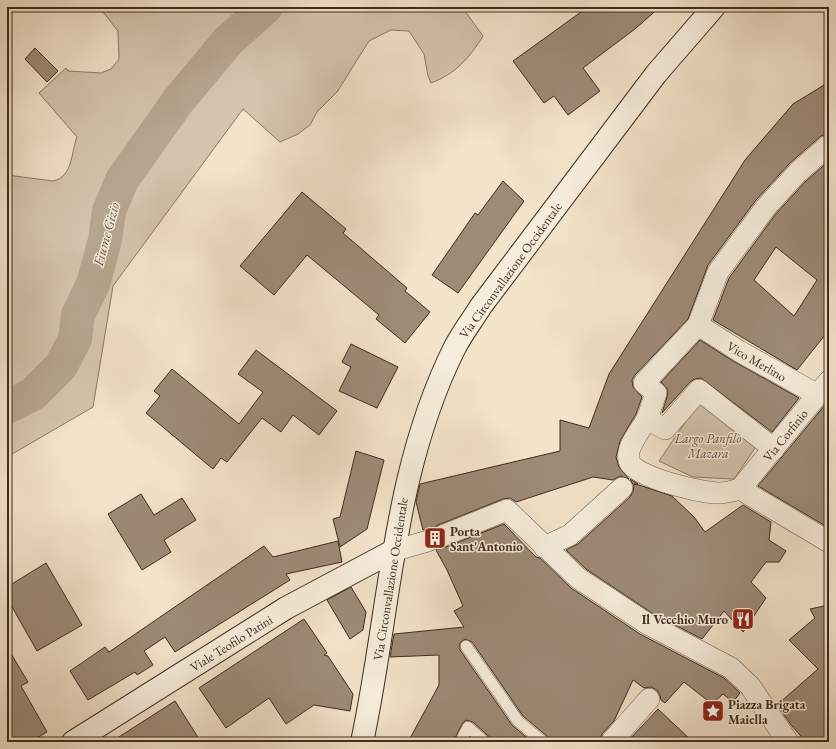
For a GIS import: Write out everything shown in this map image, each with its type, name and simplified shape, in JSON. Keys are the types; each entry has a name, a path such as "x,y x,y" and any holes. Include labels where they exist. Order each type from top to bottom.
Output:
{"main road":[{"name":"Via Circonvallazione Occidentale","path":"362,742 383,628 393,551 403,500 417,444 456,346 486,300 656,74 714,7"},
{"name":"Viale Teofilo Patini","path":"74,742 286,608 393,551"}],"street":[{"path":"631,480 628,452 647,419 656,394 644,383 698,325 718,272 766,207 798,172 829,145"},
{"name":"Vico Merlino","path":"698,325 739,351 823,388"},
{"name":"Via Corfinio","path":"740,489 823,388"},
{"path":"647,419 665,429 699,390 774,449"},
{"path":"544,547 570,535 631,480"},
{"path":"631,480 719,493 740,489 829,542"},
{"path":"393,551 435,538 507,510 578,578 646,623 731,668 750,686 787,742"},
{"path":"611,742 649,699"}],"lane":[{"path":"466,646 518,721 543,742"},
{"path":"460,742 468,728 485,742"}],"green space":[{"path":"99,7 462,7 483,36 462,64 448,75 431,83 428,76 424,54 409,31 391,30 369,41 337,92 317,112 310,125 298,134 280,142 243,109 113,286 93,407 7,457 7,175 53,181 60,179 68,169 77,137 39,93 66,68 68,71 101,73 111,69 119,59 118,31"},
{"name":"Largo Panfilo Mazara","path":"701,399 757,445 734,479 693,477 659,461"}],"building":[{"path":"588,7 660,7 635,29 583,68 600,91 568,115 554,96 544,103 513,61"},
{"path":"35,48 58,71 47,82 25,59"},
{"path":"829,82 829,133 821,136 790,163 756,200 708,265 688,319 632,380 633,387 642,397 636,414 620,441 616,457 619,467 629,479 620,476 613,480 593,477 516,502 510,498 503,499 438,525 432,530 423,530 416,502 420,484 560,451 560,420 589,428 609,374 745,160 793,104"},
{"path":"829,161 829,330 797,370 713,320 729,278 775,215 806,181","holes":["776,247 817,280 794,316 754,280"]},
{"path":"503,181 524,201 458,293 432,275 475,213 478,215"},
{"path":"302,192 346,229 343,233 407,288 405,291 430,312 405,343 376,319 379,315 307,255 274,295 240,266"},
{"path":"700,340 733,361 799,398 772,432 701,378 690,382 662,413 668,390 661,382"},
{"path":"351,344 398,367 377,408 339,391 351,367 342,362"},
{"path":"256,350 337,411 319,435 293,415 281,432 262,418 227,462 221,458 213,469 146,413 160,396 154,391 172,369 239,424 263,392 238,374"},
{"path":"829,400 829,528 758,486"},
{"path":"356,451 384,460 367,529 340,547 333,519 340,517"},
{"path":"630,479 638,484 634,484 672,496 694,517 705,532 743,505 771,522 769,540 786,551 779,562 766,562 751,582 766,598 743,632 724,611 702,639 652,613 586,569 566,550 578,544 630,497 634,486"},
{"path":"141,494 154,515 182,498 196,520 164,540 171,552 142,570 108,514"},
{"path":"504,524 536,557 540,558 571,588 640,634 724,678 740,693 733,702 723,694 712,704 684,682 665,703 661,700 657,690 651,687 644,688 633,680 614,721 602,734 599,742 550,742 548,737 523,716 472,642 465,639 460,643 460,650 512,725 532,742 495,742 473,722 466,720 462,724 453,742 408,742 439,685 439,655 390,657 394,634 464,627 454,611 463,606 447,570 436,550 438,547 446,547"},
{"path":"338,541 342,562 286,574 290,580 175,652 165,637 144,651 153,665 137,675 135,672 88,700 70,671 105,647 109,652 264,546 273,557"},
{"path":"46,563 82,625 37,651 7,598 7,587"},
{"path":"351,587 366,612 363,630 350,639 327,600"},
{"path":"829,605 829,742 806,742 777,705 818,669 789,640 815,618 810,609"},
{"path":"304,619 327,653 324,655 328,656 353,694 350,711 314,705 286,724 269,698 226,728 199,688"},
{"path":"7,647 28,682 21,686 47,732 30,742 7,742"},
{"path":"175,701 201,742 111,742"},
{"path":"658,709 693,742 627,742"}],"waterway":[{"name":"Fiume Gizio","path":"7,407 33,394 61,366 75,339 78,315 93,284 105,240 109,211 122,180 178,101 228,41 266,7"}],"place":[{"name":"Porta Sant'Antonio","path":"435,538"},
{"name":"Il Vecchio Muro","path":"743,619"},
{"name":"Piazza Brigata Maiella","path":"713,711"}]}
